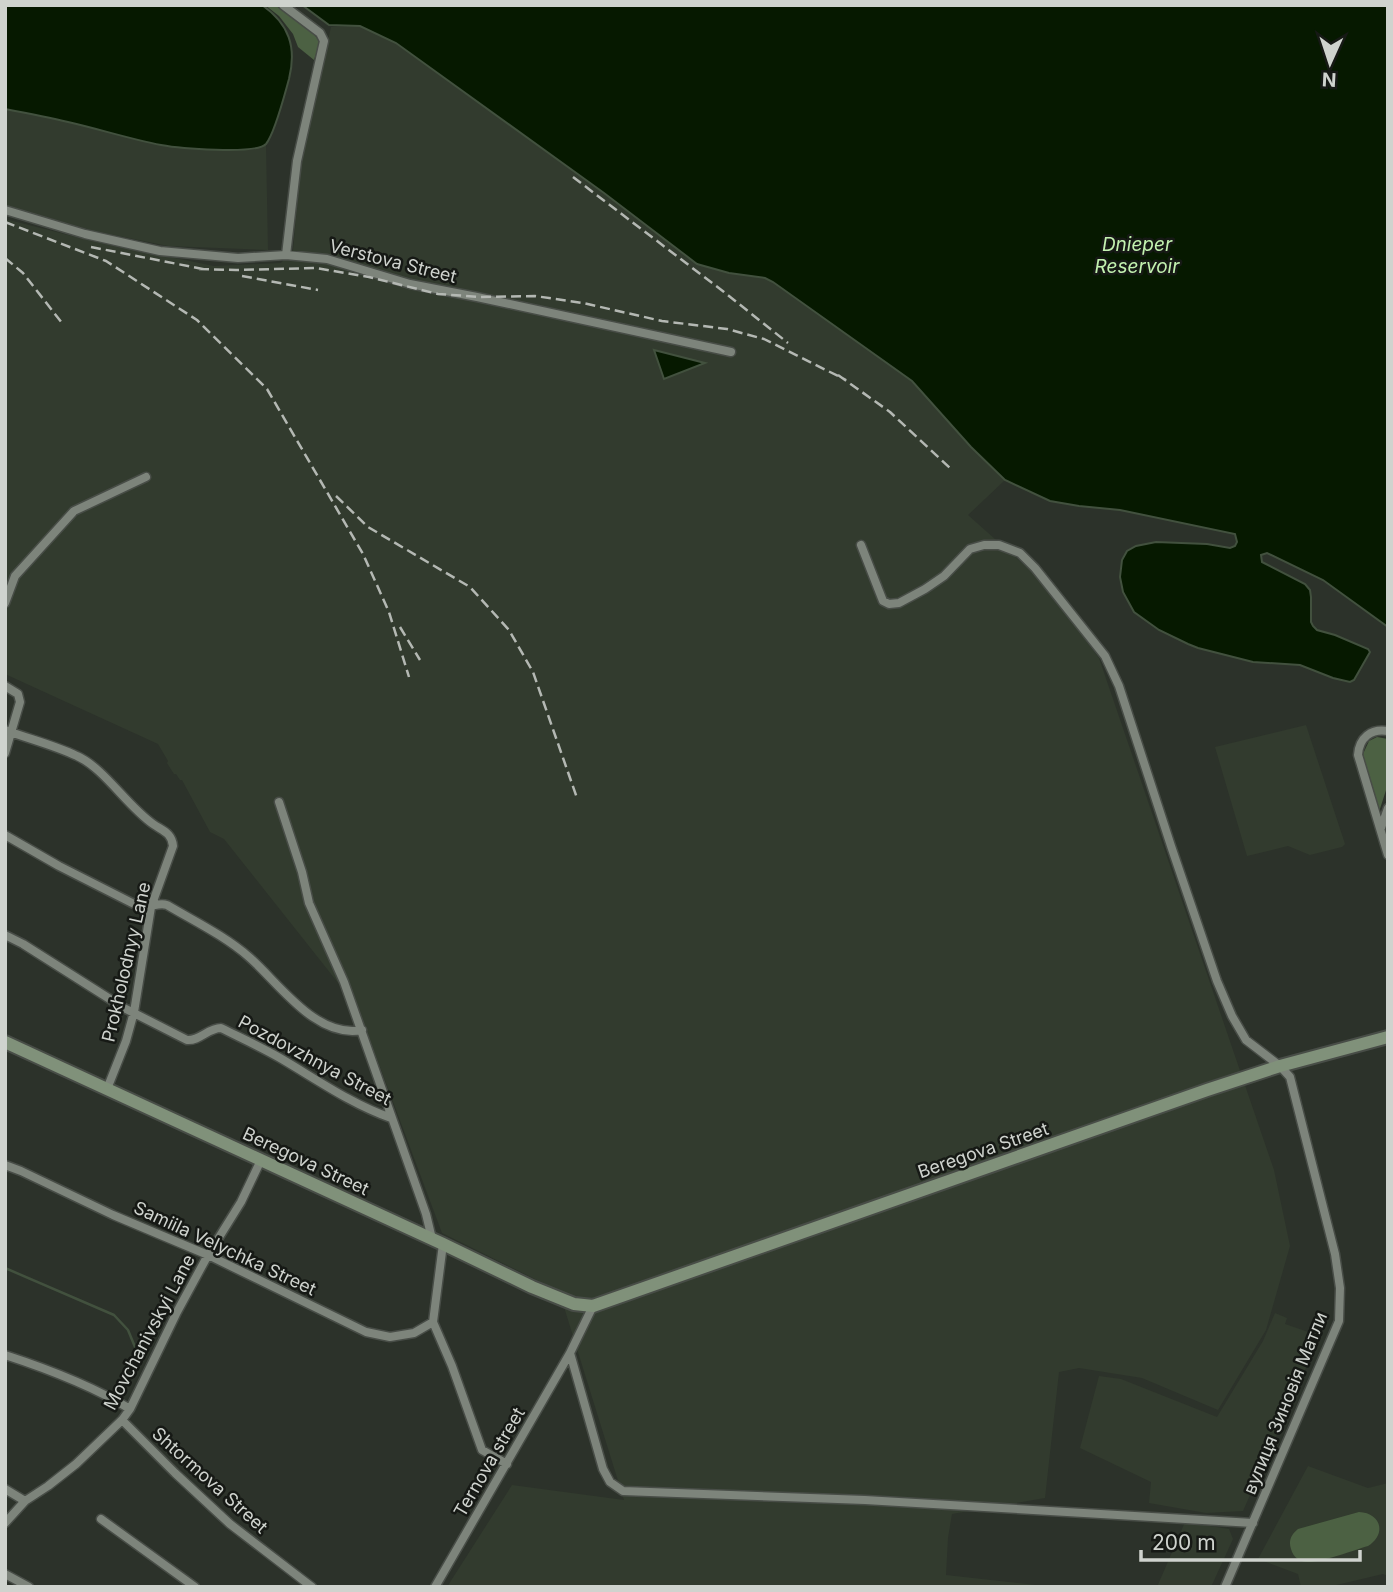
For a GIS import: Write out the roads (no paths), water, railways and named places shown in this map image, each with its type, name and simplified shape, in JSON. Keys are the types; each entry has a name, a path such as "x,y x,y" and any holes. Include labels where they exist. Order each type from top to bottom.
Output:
{"street":[{"path":"283,5 320,33 324,41 298,161 286,255"},
{"name":"Verstova Street","path":"5,210 160,251 238,258 286,255 327,259 410,284 731,352"},
{"path":"5,603 15,576 74,511 146,477"},
{"path":"861,545 883,601 890,604 899,603 925,589 944,576 970,549 984,545 999,545 1020,553 1035,568 1105,656 1119,686 1217,981 1246,1040 1280,1066"},
{"path":"5,571 15,576"},
{"path":"5,686 20,698 5,753"},
{"path":"1388,731 1379,730 1366,736 1358,755 1388,855"},
{"name":"Prokholodnyy Lane","path":"9,731 76,755 89,763 141,815 168,833 173,842 151,907 134,1012 126,1041 107,1088"},
{"path":"279,802 302,872 309,903 344,982 437,1242 433,1322 482,1450 507,1464"},
{"path":"1381,828 1388,807"},
{"path":"5,835 138,906 167,905 226,940 313,1017 331,1027 353,1032 362,1030"},
{"name":"Pozdovzhnya Street","path":"5,934 76,979 187,1040 195,1040 215,1028 221,1028 278,1057 333,1090 391,1118"},
{"name":"Beregova Street","path":"5,1042 556,1298 593,1306 1207,1090 1280,1066 1388,1037"},
{"name":"вулиця Зиновія Матли","path":"1225,1587 1339,1321 1335,1254 1290,1077 1280,1066"},
{"name":"Movchanivskyi Lane","path":"5,1523 25,1501 76,1464 130,1409 177,1312 208,1255 242,1202 261,1160"},
{"name":"Samiila Velychka Street","path":"5,1165 208,1255 366,1332 390,1337 414,1332 433,1322"},
{"path":"593,1306 570,1353 603,1469 610,1482 623,1491 869,1500 1253,1523"},
{"name":"Ternova street","path":"435,1587 570,1353"},
{"path":"5,1355 107,1395 130,1409"},
{"name":"Shtormova Street","path":"122,1420 230,1524 312,1587"},
{"path":"5,1489 25,1501"},
{"path":"101,1519 195,1587"},
{"path":"5,1574 29,1587"}],"water":[{"path":"5,5 262,5 285,28 292,57 289,79 273,131 266,144 259,147 216,150 138,140 5,109"},
{"name":"Dnieper Reservoir","path":"302,5 1388,5 1388,627 1323,580 1267,553 1261,555 1262,562 1305,584 1310,590 1311,622 1317,630 1368,649 1370,652 1354,680 1350,682 1333,678 1300,665 1253,662 1198,648 1159,630 1134,612 1123,592 1120,577 1122,560 1127,551 1136,546 1156,542 1207,544 1230,548 1237,542 1235,534 1120,510 1050,501 1005,480 971,447 912,381 773,282 697,264 604,193 396,43 360,26 329,25"},
{"path":"654,350 705,363 664,379"}],"waterway":[{"path":"5,1268 114,1315 128,1330 135,1347"}],"railway":[{"path":"573,177 788,343"},
{"path":"5,222 106,261 197,320 267,389 363,554 389,612 409,677"},
{"path":"91,247 208,270"},
{"path":"5,258 23,273 62,323"},
{"path":"199,269 316,268 369,277 438,294 481,297 535,296 583,303 662,321 727,329 764,339 846,380"},
{"path":"242,276 318,290"},
{"path":"838,375 890,412 951,469"},
{"path":"336,496 368,527 470,587 509,630 533,672 577,798"},
{"path":"400,627 420,660"}]}
